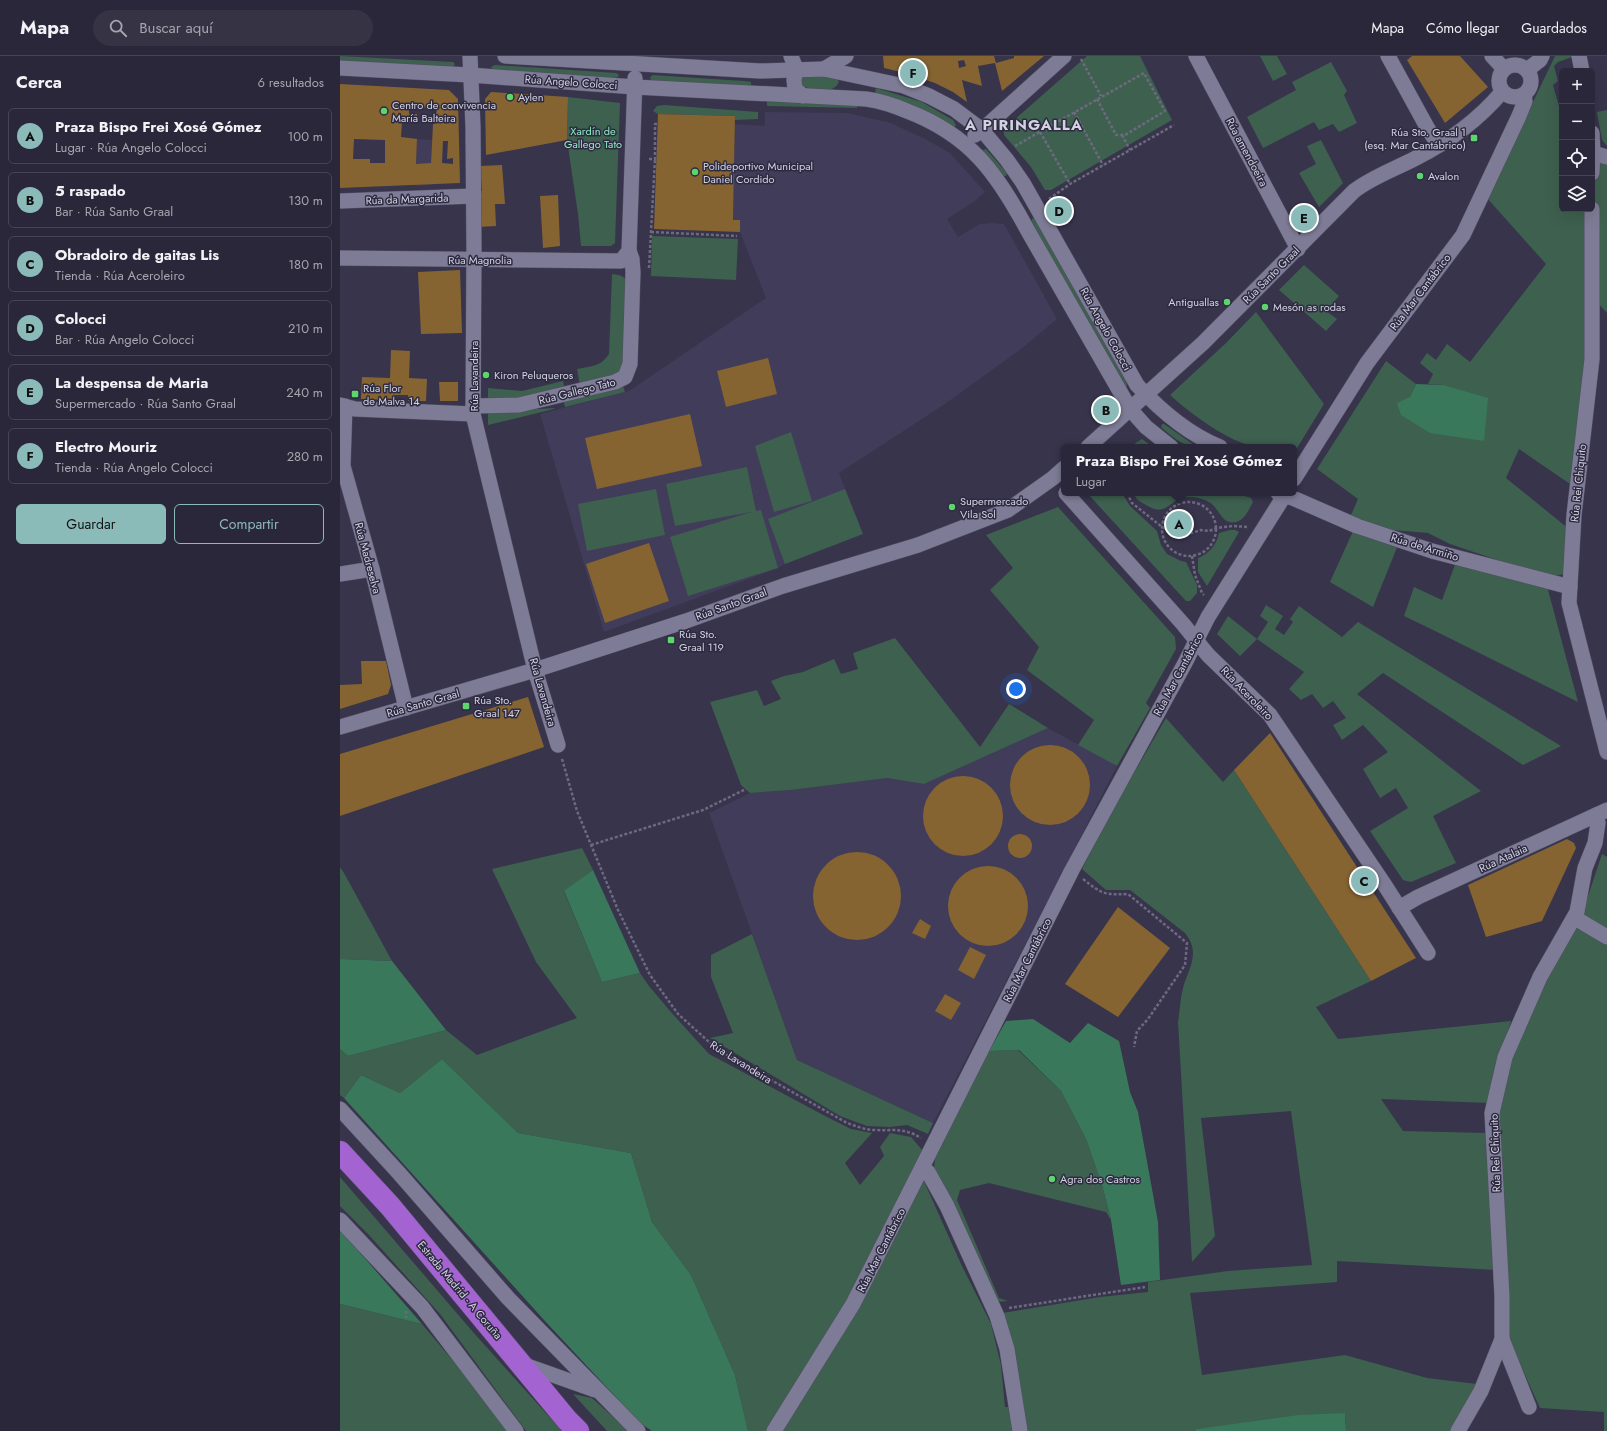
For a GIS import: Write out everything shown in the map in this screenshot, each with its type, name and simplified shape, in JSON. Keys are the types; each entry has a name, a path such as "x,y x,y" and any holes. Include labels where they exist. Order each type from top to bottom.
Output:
{"highway":[{"name":"Estrada Madrid - A Coruña","path":"340,1152 390,1206 567,1420 578,1431"}],"street":[{"name":"Rúa Lavandeira","path":"470,56 474,196 473,410 535,670 558,745"},
{"name":"Rúa Angelo Colocci","path":"506,56 760,72 793,62 904,86 929,96 954,109 982,130 1007,160 1023,183 1137,385 1162,410 1187,429 1213,444"},
{"path":"824,69 846,56"},
{"path":"964,142 982,130 1064,56"},
{"name":"Rúa amendoeira","path":"1196,56 1298,248"},
{"path":"1388,56 1430,132 1439,145"},
{"path":"1492,56 1504,69"},
{"path":"1524,95 1518,98 1512,98 1502,92 1498,82 1499,77 1504,69 1516,65 1527,70 1540,60 1542,56"},
{"path":"1579,56 1581,68"},
{"path":"793,62 795,89 803,96"},
{"name":"Rúa Gallego Tato","path":"473,410 519,405 615,382 625,377 630,364 633,272 632,259 625,256 635,65"},
{"name":"Rúa Angelo Colocci","path":"340,68 470,75 635,87 842,98 883,102 928,119 964,142 988,167 1007,193 1130,408 1146,427 1167,444"},
{"name":"Rúa Mar Cantábrico","path":"1297,471 1367,363 1463,235 1525,101 1524,95 1529,90 1531,84 1530,76 1527,70"},
{"path":"842,98 846,94 848,86 848,78 844,73"},
{"name":"Rúa Santo Graal","path":"1091,444 1203,343 1354,191 1363,184 1417,158 1439,145 1486,110 1502,92"},
{"path":"1595,140 1600,155 1595,166"},
{"path":"1007,193 1023,183"},
{"name":"Rúa da Margarida","path":"340,201 474,196"},
{"name":"Rúa Rei Chiquito","path":"1592,212 1592,359 1574,515 1569,603 1607,752"},
{"name":"Rúa Magnolia","path":"340,258 474,260 625,256"},
{"path":"342,406 355,409 473,410"},
{"name":"Rúa Madreselva","path":"342,406 343,466 372,569 406,708"},
{"name":"Rúa Santo Graal","path":"340,727 535,670 686,621 783,586 918,545 1008,510 1061,471"},
{"name":"Rúa Aceroleiro","path":"1053,478 1061,487"},
{"name":"Rúa Aceroleiro","path":"1069,496 1183,624 1208,655 1270,715 1428,953"},
{"name":"Rúa Mar Cantábrico","path":"774,1431 853,1304 1072,870 1208,617 1282,496"},
{"name":"Rúa de Armiño","path":"1288,496 1357,526 1425,548 1570,587"},
{"path":"340,574 372,569"},
{"name":"Rúa Rei Chiquito","path":"1458,1431 1481,1391 1502,1339 1502,1296 1492,1113 1505,1057 1540,977 1575,918 1584,868 1595,843 1598,823 1602,812"},
{"name":"Rúa Atalaia","path":"1399,908 1418,897 1602,812"},
{"path":"1575,918 1607,936"},
{"path":"340,1109 398,1172 508,1298 638,1431"},
{"path":"922,1168 928,1172 947,1206 994,1310 1007,1349 1020,1431"},
{"path":"340,1220 422,1307 516,1431"},
{"path":"1502,1339 1529,1407"},
{"path":"522,1364 599,1392"}],"path":[{"path":"1081,59 1101,96"},
{"path":"1012,148 1101,96 1144,73 1165,111 1125,135 1116,135 1097,99"},
{"path":"1074,112 1104,165"},
{"path":"649,272 655,159 655,124 658,124"},
{"path":"1048,200 1070,184 1174,125"},
{"path":"1040,132 1070,184"},
{"path":"1122,135 1130,150"},
{"path":"649,159 655,159"},
{"path":"651,232 737,236"},
{"path":"1128,496 1132,503 1162,527 1178,535 1185,535 1201,530 1209,531 1217,528 1233,526 1249,527"},
{"path":"1190,502 1199,504 1208,509 1214,518 1217,528 1215,538 1210,547 1202,553 1192,556 1182,556 1174,552 1167,545 1163,537 1162,527 1165,517 1171,509 1179,504 1190,502"},
{"path":"1192,556 1195,575 1202,593 1206,596"},
{"name":"Rúa Lavandeira","path":"558,745 577,811 618,910 650,975 678,1014 706,1041 718,1050 847,1123 875,1130 896,1129 908,1131 933,1145"},
{"path":"591,845 704,810 746,789"},
{"path":"1072,870 1096,889 1106,894 1128,894 1187,943 1185,964 1148,1019 1137,1031 1134,1047"},
{"path":"994,1310 1145,1287"}],"shaded area":[{"path":"765,112 847,113 891,123 950,153 985,192 976,200 947,219 958,237 980,224 1004,224 1057,319 1021,349 942,406 839,473 863,534 778,568 604,632 540,414 629,391 766,298 740,232 740,220 733,220 735,124 765,126"},
{"path":"417,139 432,140 431,185 415,186"},
{"path":"1048,728 1117,766 933,1123 797,1060 709,813 750,793 791,790 887,778 924,784"}],"green space":[{"path":"340,56 453,62 455,64 453,67 340,61"},
{"path":"1087,56 1140,56 1172,120 1051,190 1045,190 1031,167 1004,135 1004,131 1005,128"},
{"path":"1260,56 1277,56 1287,74 1273,81"},
{"path":"1555,56 1575,56 1558,62 1554,66 1558,81 1553,85 1559,106 1559,212 1588,212 1588,332 1573,486 1519,449 1506,478 1569,529 1566,568 1563,574 1552,577 1450,544 1428,533 1381,529 1351,515 1358,499 1317,469 1386,361 1416,384 1410,397 1443,385 1428,384 1433,374 1420,363 1427,353 1436,360 1447,344 1470,362 1546,264 1487,198"},
{"path":"1331,62 1347,91 1344,95 1357,123 1339,132 1333,124 1319,130 1314,122 1263,148 1247,117 1296,90 1292,82"},
{"path":"495,65 616,73 619,75 618,77 614,78 492,69 491,67"},
{"path":"653,75 744,81 751,82 751,87 651,81 650,77"},
{"path":"815,75 836,78 839,82 832,89 827,90 815,90 800,85 802,76"},
{"path":"876,88 922,102 953,120 956,125 954,128 875,94"},
{"name":"Xardín de Gallego Tato","path":"568,97 620,103 615,243 611,246 581,246 578,214 567,140"},
{"path":"767,102 838,103 857,106 857,108 767,106"},
{"path":"664,105 758,112 758,119 735,120 735,116 658,114 653,111 657,106"},
{"path":"1607,110 1607,146 1602,140 1597,112"},
{"path":"1321,140 1343,183 1319,207 1299,173 1316,164 1307,146"},
{"path":"986,149 1007,173 1006,176 1003,176 982,152"},
{"path":"1602,162 1607,163 1607,313 1595,300 1595,173 1598,165"},
{"path":"1033,218 1035,219 1126,381 1127,386 1125,388 1031,221"},
{"path":"652,236 738,239 736,280 651,276"},
{"path":"1304,265 1339,296 1326,311 1337,319 1326,331 1279,290"},
{"path":"612,274 623,277 629,286 622,370 612,378 580,386 577,369 599,364 609,354"},
{"path":"1256,312 1324,404 1297,448 1297,444 1246,444 1234,440 1210,426 1170,395 1226,343"},
{"path":"563,381 565,390 529,398 488,400 488,388 522,391"},
{"path":"1416,384 1443,385 1488,398 1484,441 1430,433 1401,415 1397,403 1410,397"},
{"path":"623,386 625,392 565,407 563,399"},
{"path":"555,408 554,409 488,425 488,412"},
{"path":"1162,424 1164,424 1193,444 1185,444 1161,427"},
{"path":"791,432 812,501 774,512 755,446"},
{"path":"1142,439 1149,444 1134,444"},
{"path":"747,467 756,511 761,510 778,568 688,596 670,537 751,512 675,526 666,484"},
{"path":"656,489 665,535 587,551 578,504"},
{"path":"845,489 863,534 785,564 768,519"},
{"path":"1090,496 1124,496 1130,506 1157,531 1161,545 1167,554 1186,562 1197,585 1197,593 1190,601 1186,601"},
{"path":"1135,496 1245,496 1251,498 1253,502 1242,519 1236,522 1228,522 1213,505 1203,499 1193,497 1183,498 1159,510 1153,509 1137,499"},
{"path":"1058,507 1175,637 1176,649 1146,703 1150,708 1117,766 1078,745 1094,720 1027,670 1039,647 990,590 1013,568 986,535"},
{"path":"1354,529 1398,545 1373,607 1330,582"},
{"path":"1230,530 1239,532 1207,586 1198,572 1198,558 1206,554 1212,548 1219,533"},
{"path":"1456,562 1547,586 1578,702 1404,616 1414,587 1442,600"},
{"path":"1266,605 1283,616 1275,629 1284,635 1293,622 1290,619 1299,606 1342,637 1358,622 1561,746 1523,765 1383,673 1357,694 1481,791 1433,816 1456,863 1411,882 1403,880 1370,831 1408,808 1396,788 1380,798 1363,769 1388,752 1363,725 1342,740 1333,725 1346,718 1333,701 1323,708 1312,694 1301,700 1289,689 1304,672 1257,639 1268,622 1260,616"},
{"path":"1228,616 1257,639 1240,656 1217,634"},
{"path":"895,638 980,747 1009,704 1048,728 924,784 887,778 791,790 750,793 741,785 710,702 757,690 764,706 781,699 771,681 784,676 803,672 834,659 841,674 858,669 853,653"},
{"path":"1166,718 1223,782 1234,770 1371,981 1316,1007 1338,1039 1511,1021 1500,1058 1491,1103 1381,1099 1403,1131 1487,1133 1496,1270 1337,1261 1337,1282 1190,1293 1202,1375 1345,1355 1427,1378 1477,1384 1450,1431 1346,1431 1345,1413 1196,1429 1196,1431 1027,1431 1002,1313 1100,1297 1148,1292 1148,1282 1228,1271 1312,1265 1291,1111 1201,1118 1215,1236 1192,1262 1178,1022 1182,992 1192,960 1192,947 1190,940 1185,933 1130,890 1106,890 1082,869 1110,814"},
{"path":"582,848 593,870 564,892 602,982 640,973 670,1011 709,1054 851,1129 872,1133 845,1163 860,1185 884,1156 880,1147 890,1133 911,1137 923,1151 846,1304 767,1431 748,1431 735,1375 691,1275 652,1222 631,1153 518,1133 442,1059 400,1093 361,1075 344,1098 340,1095 340,1049 348,1056 446,1030 477,1055 577,1018 536,962 492,869"},
{"path":"1602,854 1607,857 1607,933 1582,914"},
{"path":"340,867 344,873 392,961 340,959"},
{"path":"593,870 640,973 602,982 564,891"},
{"path":"1576,923 1607,942 1607,1431 1604,1431 1604,1412 1540,1408 1507,1336 1497,1100 1511,1048"},
{"path":"752,934 797,1060 933,1123 928,1134 907,1125 890,1127 867,1126 840,1116 710,1038 733,1033 711,977 711,955"},
{"path":"340,959 392,961 446,1030 348,1056 340,1049"},
{"path":"1033,1019 1070,1043 1088,1023 1119,1041 1130,1092 1138,1112 1158,1222 1160,1280 1121,1285 1111,1220 1102,1185 1086,1139 1061,1091 1019,1050 989,1051 1006,1021"},
{"path":"1018,1050 1061,1091 1086,1139 1102,1185 1111,1220 1106,1212 989,1183 960,1190 957,1200 999,1298 1008,1301 994,1302 934,1169 935,1157 989,1051"},
{"path":"442,1059 518,1133 631,1153 652,1222 691,1275 735,1375 748,1431 652,1431 640,1423 544,1320 344,1098 361,1075 400,1093"},
{"path":"340,1177 473,1332 562,1431 526,1431 440,1314 368,1234 340,1206"},
{"path":"923,1179 961,1264 991,1324 1001,1365 1005,1407 1013,1407 1017,1431 783,1431"},
{"path":"340,1231 349,1240 422,1324 340,1304"},
{"path":"340,1304 422,1324 475,1387 507,1431 340,1431"},
{"path":"573,1394 592,1398 629,1431 607,1431"},
{"path":"1345,1413 1346,1431 1196,1431 1196,1429 1299,1415"}],"building":[{"path":"883,56 994,56 996,63 1014,58 1014,56 1044,56 1002,91 995,63 978,66 982,86 962,80 967,102 953,92 935,83 884,68","holes":["964,60 966,66 959,68 958,61"]},
{"path":"1412,56 1460,56 1488,87 1445,123 1407,60"},
{"path":"340,84 449,90 458,99 460,183 340,188","holes":["409,107 437,108 435,124 433,124 431,163 416,164 417,139 401,137 402,122 417,123 417,114 409,114","354,139 385,140 385,163 370,163 370,159 353,159","443,141 448,141 447,159 453,158 453,164 442,163"]},
{"path":"491,92 568,97 567,140 486,155 485,99"},
{"name":"Polideportivo Municipal Daniel Cordido","path":"658,114 735,116 733,220 740,220 740,232 654,229"},
{"path":"502,165 505,204 495,204 496,226 478,227 476,191 482,191 480,166"},
{"path":"558,195 560,246 543,248 540,196"},
{"path":"460,270 462,333 421,334 418,272"},
{"path":"391,350 410,351 409,378 427,379 426,401 408,401 408,395 395,395 394,400 361,399 362,377 390,378"},
{"path":"768,358 777,394 726,407 717,371"},
{"path":"439,382 458,382 458,401 440,401"},
{"path":"690,414 702,466 597,489 585,438"},
{"path":"649,543 669,601 605,623 586,564"},
{"path":"361,661 386,661 391,685 388,694 340,709 340,685 362,684"},
{"path":"528,697 544,747 340,816 340,754"},
{"path":"1270,733 1416,958 1371,981 1234,770"},
{"path":"1050,745 1065,748 1078,757 1087,770 1090,785 1087,800 1078,813 1065,822 1050,825 1035,822 1022,813 1013,800 1010,785 1013,770 1022,757 1035,748"},
{"path":"963,776 978,779 991,788 1000,801 1003,816 1000,831 991,844 978,853 963,856 948,853 935,844 926,831 923,816 926,801 935,788 948,779"},
{"path":"1020,834 1029,837 1032,846 1029,855 1020,858 1011,855 1008,846 1011,837"},
{"path":"1567,839 1574,843 1576,848 1542,921 1486,937 1468,885"},
{"path":"857,852 874,855 882,859 894,871 898,879 901,896 898,913 894,921 882,933 874,937 857,940 840,937 832,933 820,921 816,913 813,896 816,879 820,871 832,859 840,855"},
{"path":"988,866 1003,869 1016,878 1025,891 1028,906 1025,921 1016,934 1003,943 988,946 973,943 960,934 951,921 948,906 951,891 960,878 973,869"},
{"path":"1118,907 1170,948 1118,1017 1065,984"},
{"path":"920,919 931,926 925,939 912,933"},
{"path":"970,947 986,955 974,979 958,970"},
{"path":"945,994 961,1003 951,1020 935,1011"}],"place":[{"name":"Electro Mouriz","path":"913,73"},
{"name":"Aylen","path":"510,97"},
{"name":"Centro de convivencia María Balteira","path":"384,111"},
{"name":"Rúa Sto. Graal 1 (esq. Mar Cantábrico)","path":"1474,138"},
{"name":"Polideportivo Municipal Daniel Cordido","path":"695,172"},
{"name":"Avalon","path":"1420,176"},
{"name":"Colocci","path":"1059,211"},
{"name":"La despensa de Maria","path":"1304,218"},
{"name":"Antiguallas","path":"1227,302"},
{"name":"Mesón as rodas","path":"1265,307"},
{"name":"Kiron Peluqueros","path":"486,375"},
{"name":"Rúa Flor de Malva 14","path":"355,394"},
{"name":"5 raspado","path":"1106,410"},
{"name":"Supermercado Vila Sol","path":"952,507"},
{"name":"Praza Bispo Frei Xosé Gómez","path":"1179,524"},
{"name":"Rúa Sto. Graal 119","path":"671,640"},
{"name":"Rúa Sto. Graal 147","path":"466,706"},
{"name":"Obradoiro de gaitas Lis","path":"1364,881"},
{"name":"Agra dos Castros","path":"1052,1179"}],"district":[{"name":"A PIRINGALLA","path":"1024,125"}]}
